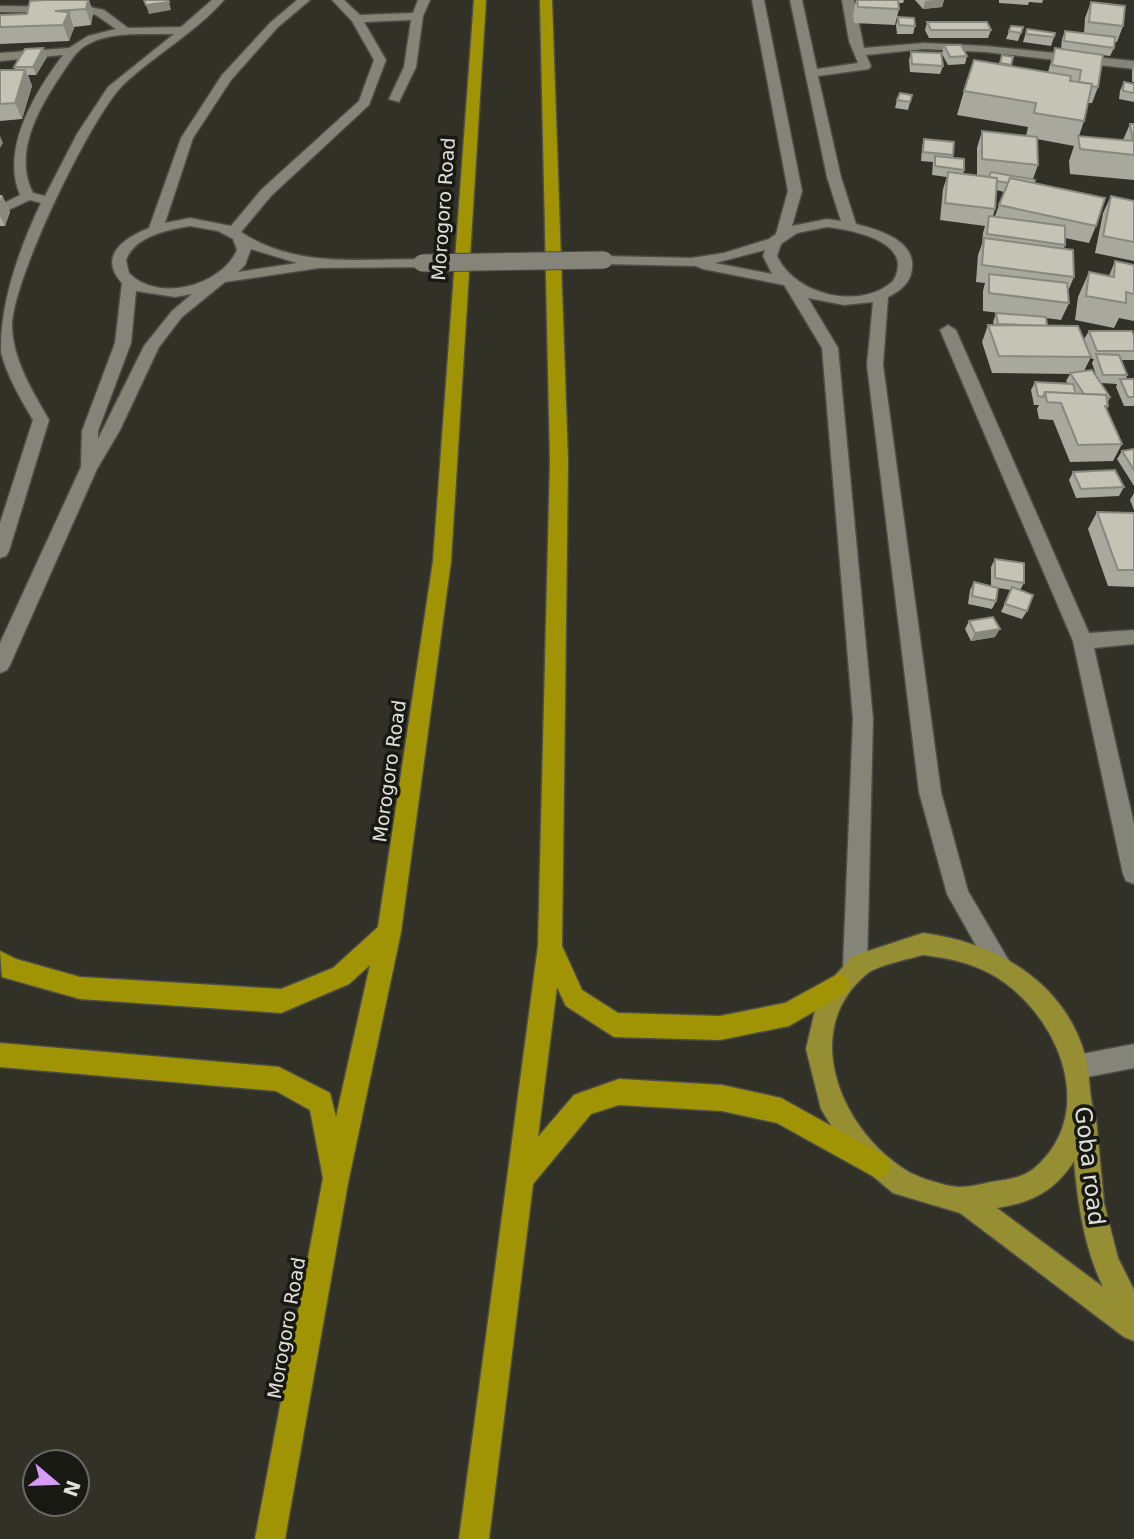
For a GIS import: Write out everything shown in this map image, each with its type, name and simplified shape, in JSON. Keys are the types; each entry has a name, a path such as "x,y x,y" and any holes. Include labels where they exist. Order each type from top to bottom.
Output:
{"highway":[{"name":"Morogoro Road","path":"270,1539 335,1183 389,932 442,561 480,0"},
{"path":"474,1539 550,946 559,461 546,0"},
{"path":"0,962 10,969 80,988 281,1001 341,976 389,932"},
{"path":"550,946 574,998 614,1025 720,1028 789,1014 846,976"},
{"path":"0,1055 279,1079 321,1102 335,1183"},
{"path":"522,1176 583,1104 619,1092 722,1098 781,1111 878,1166"}],"main road":[{"path":"923,944 975,954 1000,966 1023,983 1044,1004 1061,1027 1079,1078 1079,1118 1069,1146 1052,1171 1029,1189 1009,1196 967,1202 935,1196 905,1184 878,1166 854,1143 836,1116 823,1088 818,1059 819,1032 825,1007 846,976 886,951 923,944"},
{"name":"Goba road","path":"1079,1078 1091,1203 1105,1261 1134,1320"},
{"path":"967,1202 1134,1327"}],"street":[{"path":"0,551 41,420 18,380 3,323 23,260 49,201 100,104 136,67 185,31 218,0"},
{"path":"156,229 187,138 248,51 304,0"},
{"path":"237,236 266,193 366,102 380,60 357,19 338,0"},
{"path":"395,99 410,67 417,16 424,0"},
{"path":"758,0 795,191 779,238 770,251 769,261 774,271 789,285 830,348 863,719 846,976"},
{"path":"796,0 834,177 849,225"},
{"path":"813,73 865,66 859,52 848,0"},
{"path":"0,9 90,10 100,12 124,30"},
{"path":"357,19 417,16"},
{"path":"0,57 70,51 88,41 124,30 185,31"},
{"path":"859,52 924,46 986,49 1134,65"},
{"path":"28,196 21,176 25,127 70,51"},
{"path":"0,210 28,196 49,201"},
{"path":"319,264 268,251 221,226 190,222 156,229 130,244 122,254 119,264 122,274 129,282 149,290 175,293 218,281 319,264 604,260 691,262 726,257 811,224 849,225 877,233 899,250 905,270 901,280 881,295 865,299 829,300 789,285 691,262"},
{"path":"0,665 6,635 88,469 112,430 152,345 177,314 243,259 245,249 237,236"},
{"path":"88,469 90,431 123,343 129,282"},
{"path":"881,295 875,365 930,792 958,894 1000,966"},
{"path":"948,330 1083,641 1134,874"},
{"path":"0,385 18,380"},
{"path":"1083,641 1134,637"},
{"path":"1079,1078 1134,1056"}],"building":[{"path":"88,0 86,9 55,11 69,12 63,25 0,27 0,15 27,14 30,1"},
{"path":"144,0 168,0 169,2 146,5"},
{"path":"857,0 898,0 899,9 858,7"},
{"path":"1091,2 1125,6 1123,26 1089,22"},
{"path":"898,17 914,18 915,26 899,25"},
{"path":"927,22 987,22 991,30 931,30"},
{"path":"1011,26 1023,27 1021,33 1009,31"},
{"path":"1027,29 1055,33 1054,37 1026,34"},
{"path":"1065,31 1115,37 1114,48 1064,41"},
{"path":"944,45 961,45 967,56 950,57"},
{"path":"43,48 33,67 14,67 25,49"},
{"path":"1055,48 1103,55 1098,87 1079,82 1081,70 1052,65"},
{"path":"911,52 941,53 943,66 912,64"},
{"path":"1002,55 1013,57 1011,65 1000,63"},
{"path":"974,60 1071,76 1070,81 1092,84 1084,121 1034,113 1036,103 964,91"},
{"path":"0,70 25,70 15,103 0,104"},
{"path":"1124,82 1134,84 1134,93 1123,91"},
{"path":"900,93 912,95 910,102 897,100"},
{"path":"1130,124 1134,124 1134,155 1080,149 1078,136 1133,141"},
{"path":"982,131 1037,137 1038,165 982,159"},
{"path":"924,139 954,142 953,155 923,152"},
{"path":"935,156 964,159 964,170 935,166"},
{"path":"948,172 997,178 995,209 945,203"},
{"path":"991,172 1035,180 1034,183 1010,178 1008,183 997,181 997,178 989,177"},
{"path":"1010,178 1105,198 1096,226 999,205"},
{"path":"1111,196 1134,201 1134,242 1103,236"},
{"path":"989,216 1065,226 1065,245 987,234"},
{"path":"984,238 1073,250 1074,277 982,265"},
{"path":"1115,261 1134,265 1134,294 1126,292 1126,303 1086,296 1089,272 1114,277"},
{"path":"989,274 1067,283 1069,303 989,293"},
{"path":"996,313 1046,317 1047,326 998,324"},
{"path":"988,325 1078,326 1091,357 999,356"},
{"path":"1089,331 1132,331 1134,351 1097,351"},
{"path":"1096,354 1119,355 1127,375 1103,375"},
{"path":"1092,370 1110,397 1084,394 1070,373"},
{"path":"1120,379 1134,379 1134,397 1128,397"},
{"path":"1035,382 1073,384 1076,394 1045,392 1043,397 1038,396"},
{"path":"1045,392 1106,395 1108,406 1105,406 1122,444 1078,445 1061,403 1047,402"},
{"path":"1134,449 1134,470 1122,451"},
{"path":"1115,470 1124,487 1081,489 1073,472"},
{"path":"1097,512 1134,513 1134,570 1118,570"},
{"path":"995,559 1024,563 1024,583 995,578"},
{"path":"974,582 998,588 996,601 972,596"},
{"path":"1012,587 1033,595 1027,611 1005,604"},
{"path":"993,617 1000,629 975,633 969,621"}]}
